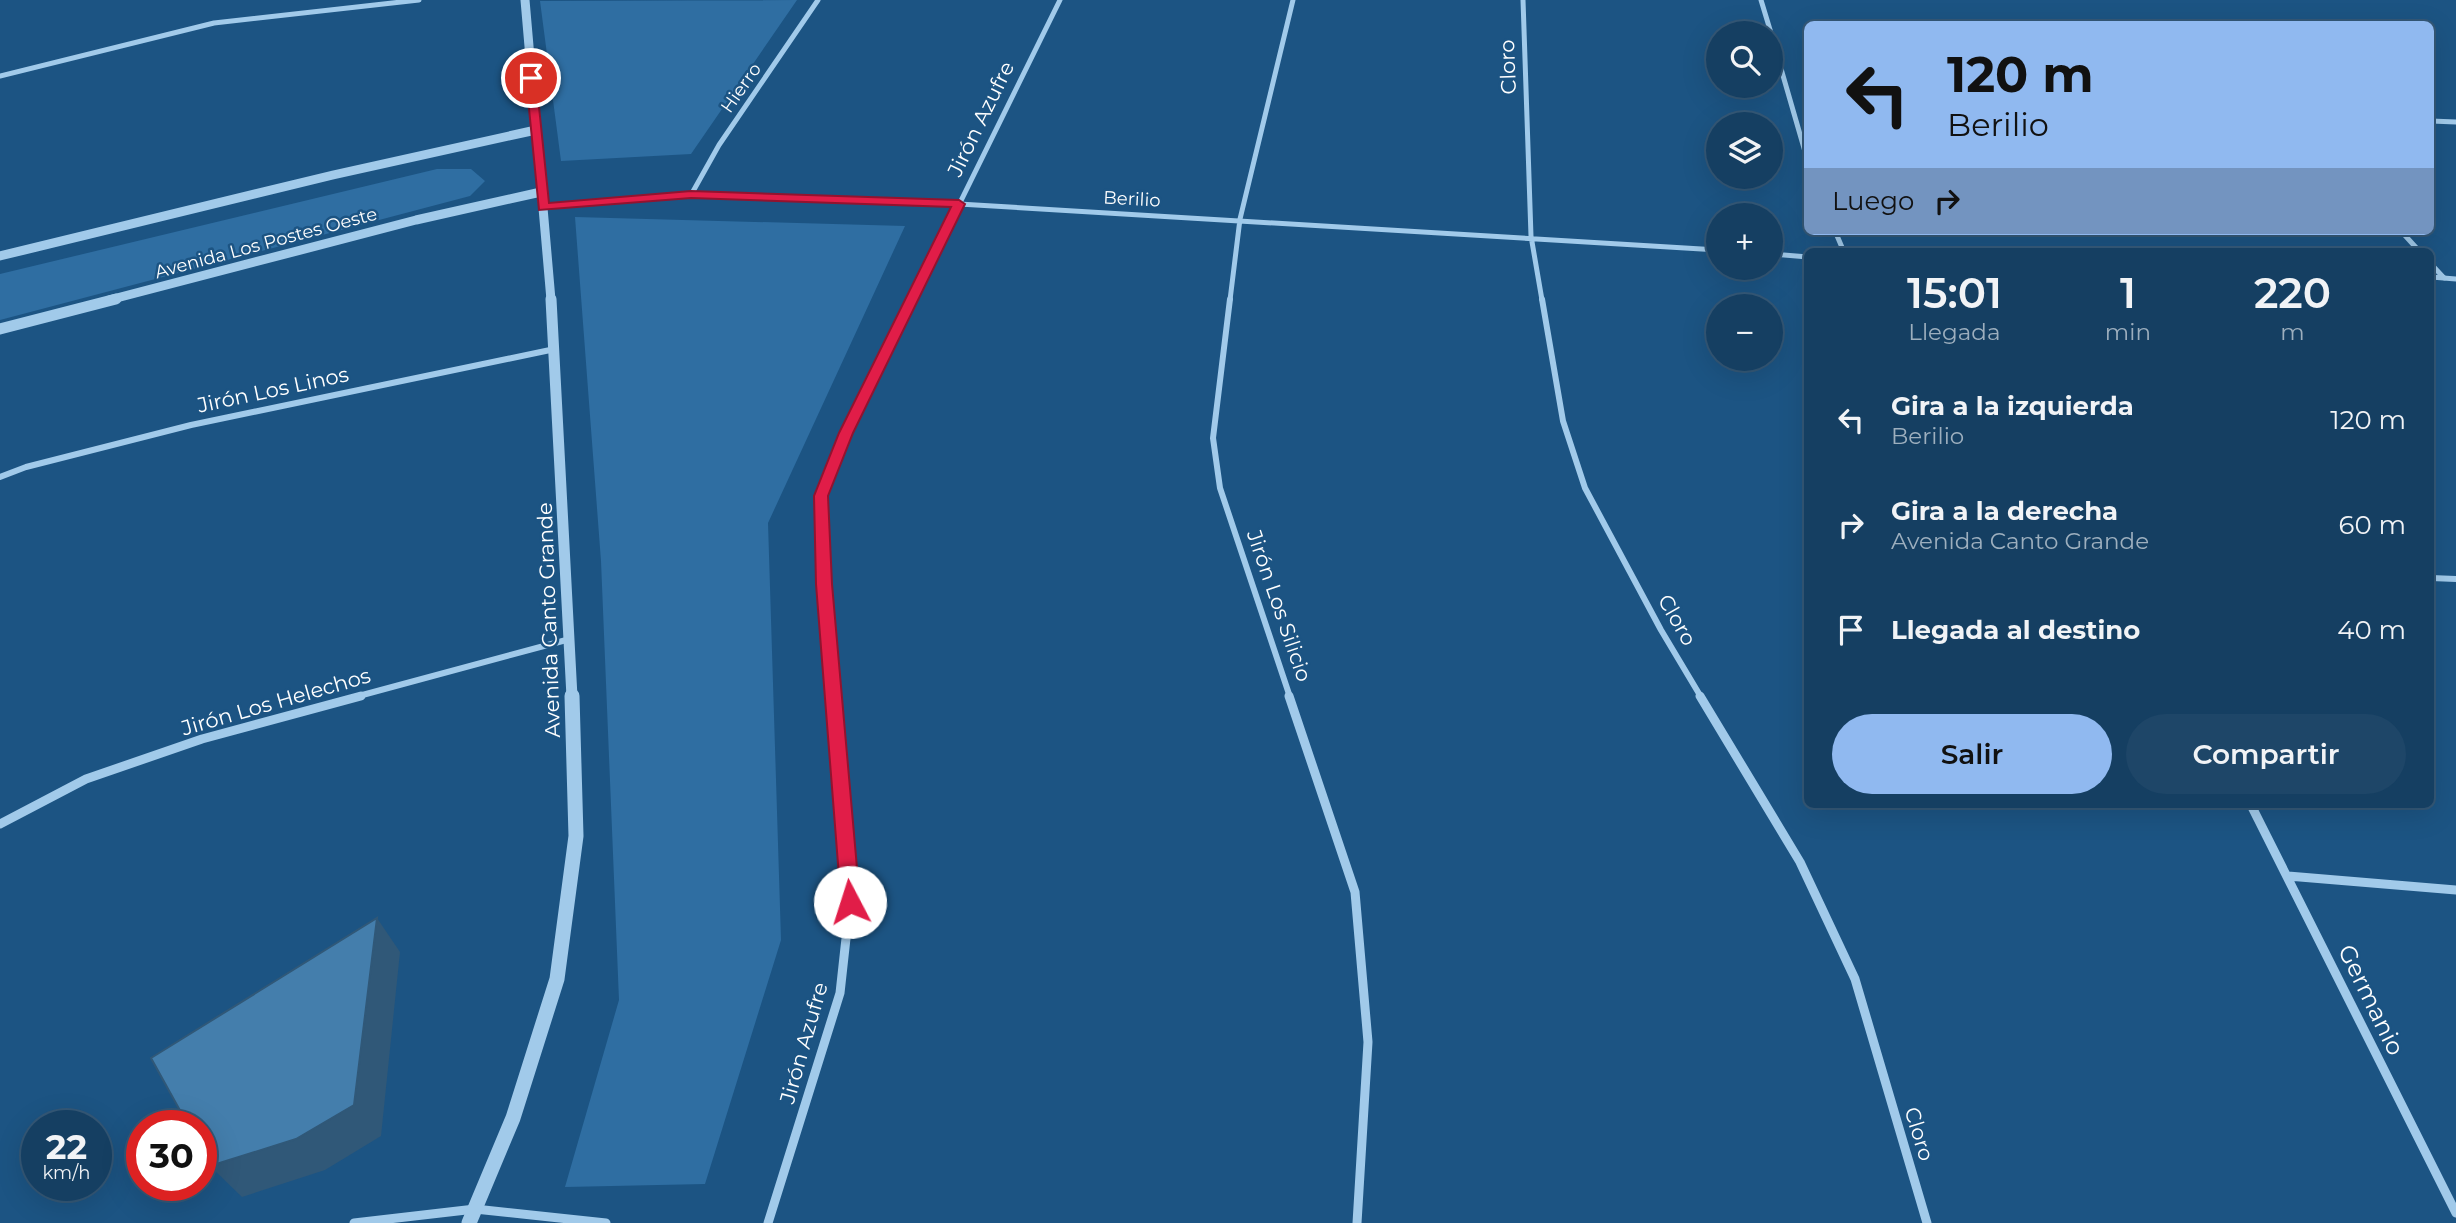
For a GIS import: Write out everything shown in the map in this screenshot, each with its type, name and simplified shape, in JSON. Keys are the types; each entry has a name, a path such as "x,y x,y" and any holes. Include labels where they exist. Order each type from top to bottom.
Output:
{"street":[{"path":"0,76 214,23 419,0"},
{"name":"Avenida Canto Grande","path":"469,1223 513,1118 557,979 576,836 571,639 555,349 525,0"},
{"name":"Hierro","path":"691,195 719,145 818,0"},
{"name":"Jirón Azufre","path":"768,1223 840,993 850,902 824,584 821,496 846,433 1060,0"},
{"name":"Jirón Los Silicio","path":"1293,0 1240,219 1213,438 1220,488 1355,892 1367,1042 1357,1223"},
{"name":"Cloro","path":"1523,0 1531,236 1563,421 1585,488 1661,630 1800,862 1844,955 1854,979 1927,1223"},
{"path":"1761,0 1767,21"},
{"path":"1783,76 1804,150"},
{"path":"2434,121 2456,122"},
{"path":"0,256 332,175 536,130"},
{"name":"Avenida Los Postes Oeste","path":"0,329 416,220 541,192"},
{"name":"Berilio","path":"543,207 691,195 959,204 1531,236 1706,249"},
{"path":"2405,235 2416,248"},
{"path":"1783,255 1804,257"},
{"path":"2434,267 2444,278"},
{"path":"2434,277 2456,279"},
{"name":"Jirón Los Linos","path":"0,477 26,467 191,425 555,349"},
{"path":"2434,578 2456,579"},
{"name":"Jirón Los Helechos","path":"0,824 86,779 202,739 571,639"},
{"name":"Germanio","path":"2253,808 2456,1213"},
{"path":"2288,876 2456,890"},
{"path":"354,1223 475,1209 606,1223"}],"shaded area":[{"path":"797,0 691,154 561,161 540,1"},
{"path":"437,169 471,169 485,181 470,196 0,320 0,274"},
{"path":"575,217 905,226 768,523 781,940 705,1184 565,1187 619,1000 601,561"}],"building":[{"path":"377,918 354,1105 296,1139 217,1164 217,1110 180,1110 151,1058"}],"route":[{"path":"531,78 543,207 691,195 959,204 846,433 821,496 824,584 850,902"}]}
